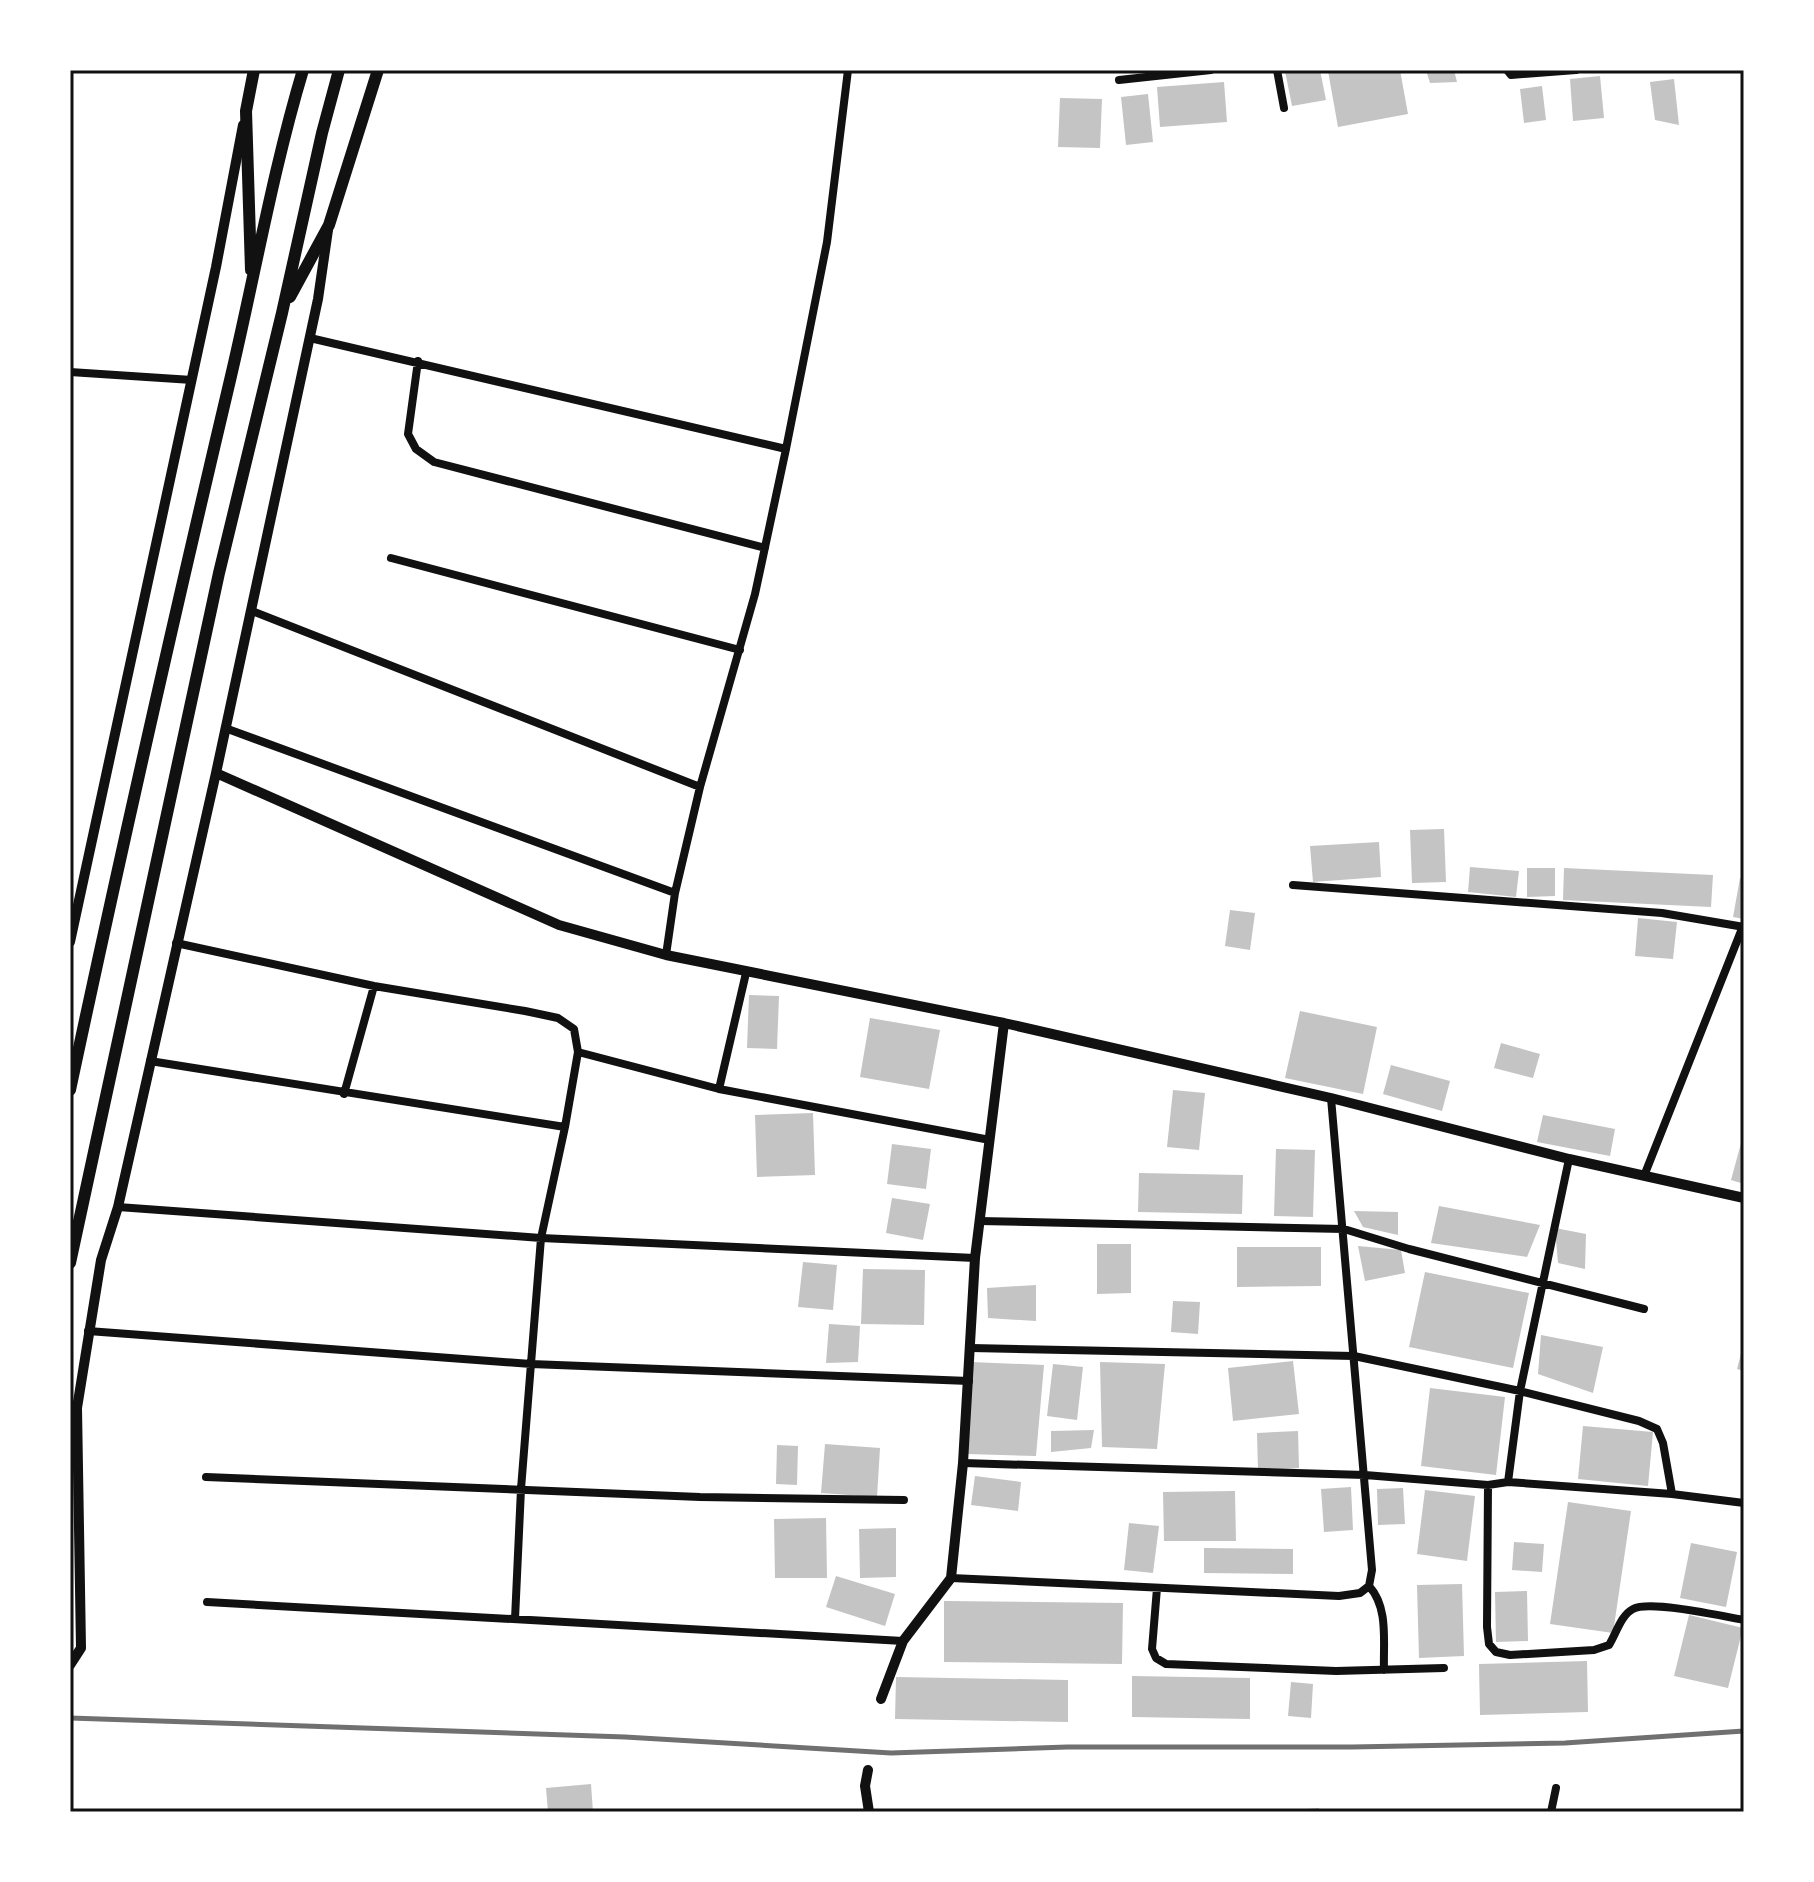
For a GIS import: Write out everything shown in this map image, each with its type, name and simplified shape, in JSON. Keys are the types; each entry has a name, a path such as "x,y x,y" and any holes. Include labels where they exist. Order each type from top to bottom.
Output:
{"highway":[{"path":"251,289 246,111 254,70"},
{"path":"70,1090 181,586 289,117 303,70"},
{"path":"70,1263 219,573 339,70"},
{"path":"282,313 329,225 378,70"}],"street":[{"path":"666,955 675,893 700,787 740,650 786,449 827,242 848,70"},
{"path":"1119,80 1211,70"},
{"path":"1277,70 1284,108"},
{"path":"1507,70 1511,75 1522,76 1576,70"},
{"path":"70,942 192,380 246,111"},
{"path":"70,1665 81,1648 77,1408 88,1331 101,1260 118,1207 252,611 310,338 329,225"},
{"path":"310,338 786,449"},
{"path":"418,361 408,434 416,449 434,462 765,548"},
{"path":"70,372 192,380"},
{"path":"391,558 740,650"},
{"path":"252,611 700,787"},
{"path":"225,728 675,893"},
{"path":"216,773 559,925 666,955 1004,1023 1744,1198"},
{"path":"1293,885 1662,913 1744,926 1644,1176"},
{"path":"176,943 374,986 558,1018 574,1029 578,1052 541,1238 521,1489 515,1619"},
{"path":"719,1089 746,973"},
{"path":"344,1094 374,986"},
{"path":"881,1699 903,1641 951,1578 963,1463 975,1258 1004,1023"},
{"path":"578,1052 719,1089 990,1140"},
{"path":"150,1061 565,1127"},
{"path":"951,1578 1339,1596 1360,1593 1369,1586 1372,1570 1365,1475 1331,1098"},
{"path":"1508,1482 1520,1391 1569,1159"},
{"path":"118,1207 541,1238 975,1258"},
{"path":"979,1221 1344,1229 1409,1249 1644,1309"},
{"path":"88,1331 531,1364 969,1381"},
{"path":"971,1348 1354,1356 1520,1391 1639,1421 1657,1429 1663,1443 1672,1494"},
{"path":"963,1463 1365,1475 1488,1485 1508,1482 1672,1494 1744,1503"},
{"path":"206,1477 700,1497 904,1500"},
{"path":"1488,1485 1487,1627 1489,1644 1496,1652 1510,1655 1594,1650 1609,1645 1624,1617 1634,1608 1654,1606 1744,1620"},
{"path":"1369,1586 1380,1601 1383,1613 1384,1670"},
{"path":"1157,1588 1152,1649 1156,1658 1166,1664 1336,1671 1444,1668"},
{"path":"207,1602 903,1641"},
{"path":"868,1770 865,1786 869,1812"},
{"path":"1551,1812 1556,1788"}],"building":[{"path":"1071,70 1091,70 1092,72 1071,73"},
{"path":"1320,70 1326,100 1292,106 1285,71"},
{"path":"1400,70 1408,114 1338,127 1328,71"},
{"path":"1426,70 1454,70 1457,82 1430,83"},
{"path":"1600,76 1604,118 1573,121 1570,79"},
{"path":"1674,79 1679,125 1655,120 1650,82"},
{"path":"1224,82 1227,122 1160,127 1157,87"},
{"path":"1542,86 1546,120 1524,123 1520,89"},
{"path":"1148,94 1153,142 1126,145 1121,97"},
{"path":"1060,98 1102,99 1100,148 1058,147"},
{"path":"1444,829 1446,882 1412,883 1410,830"},
{"path":"1379,842 1381,877 1313,882 1310,846"},
{"path":"1470,867 1519,871 1516,897 1468,892"},
{"path":"1527,868 1555,868 1555,896 1527,897"},
{"path":"1564,868 1713,875 1711,907 1563,900"},
{"path":"1740,878 1744,879 1744,919 1733,917"},
{"path":"1230,910 1255,913 1250,950 1225,946"},
{"path":"1638,918 1677,922 1673,959 1635,956"},
{"path":"749,995 779,996 777,1049 747,1048"},
{"path":"1300,1011 1377,1027 1363,1094 1285,1078"},
{"path":"870,1018 940,1030 929,1089 860,1077"},
{"path":"1501,1043 1540,1054 1533,1078 1494,1068"},
{"path":"1391,1065 1450,1081 1442,1111 1383,1094"},
{"path":"1173,1090 1205,1093 1199,1150 1167,1147"},
{"path":"813,1113 815,1175 757,1177 755,1115"},
{"path":"1543,1115 1615,1129 1610,1156 1537,1142"},
{"path":"1744,1136 1744,1184 1731,1180"},
{"path":"892,1144 931,1149 926,1189 887,1184"},
{"path":"1276,1149 1315,1150 1313,1217 1274,1216"},
{"path":"1139,1173 1243,1175 1242,1214 1138,1212"},
{"path":"892,1198 930,1204 923,1240 886,1233"},
{"path":"1439,1206 1540,1225 1527,1257 1431,1243"},
{"path":"1354,1211 1398,1212 1398,1235 1363,1227"},
{"path":"1555,1228 1586,1234 1585,1269 1558,1263"},
{"path":"1097,1244 1131,1244 1131,1293 1097,1294"},
{"path":"1358,1246 1401,1250 1405,1273 1365,1281"},
{"path":"1237,1247 1321,1247 1321,1286 1237,1287"},
{"path":"803,1262 837,1265 833,1310 798,1307"},
{"path":"863,1269 925,1270 924,1325 861,1324"},
{"path":"1425,1272 1529,1293 1513,1368 1409,1347"},
{"path":"1036,1285 1036,1321 988,1318 987,1288"},
{"path":"1173,1301 1200,1302 1198,1334 1171,1332"},
{"path":"829,1324 860,1326 858,1362 826,1363"},
{"path":"1541,1335 1603,1347 1593,1393 1538,1374"},
{"path":"1744,1346 1744,1371 1737,1369"},
{"path":"1293,1361 1299,1414 1233,1421 1228,1368"},
{"path":"971,1362 1044,1365 1036,1456 967,1454"},
{"path":"1100,1362 1165,1364 1157,1449 1102,1447"},
{"path":"1053,1364 1083,1367 1077,1420 1047,1416"},
{"path":"1430,1388 1505,1397 1496,1475 1421,1466"},
{"path":"1583,1426 1653,1432 1648,1486 1578,1479"},
{"path":"1094,1430 1091,1448 1051,1452 1051,1431"},
{"path":"1298,1431 1299,1468 1258,1470 1257,1433"},
{"path":"825,1444 880,1448 877,1497 821,1493"},
{"path":"777,1445 798,1446 797,1485 776,1484"},
{"path":"975,1476 1021,1482 1018,1511 971,1505"},
{"path":"1351,1487 1353,1530 1324,1532 1321,1489"},
{"path":"1403,1488 1405,1524 1378,1525 1377,1489"},
{"path":"1425,1490 1475,1496 1467,1561 1417,1554"},
{"path":"1235,1491 1236,1541 1164,1541 1163,1492"},
{"path":"1568,1502 1631,1511 1613,1633 1550,1624"},
{"path":"826,1518 827,1578 775,1578 774,1519"},
{"path":"1129,1523 1159,1526 1153,1573 1124,1570"},
{"path":"896,1528 896,1577 860,1578 859,1529"},
{"path":"1514,1542 1544,1544 1542,1572 1512,1570"},
{"path":"1691,1543 1737,1552 1726,1607 1680,1598"},
{"path":"1204,1548 1293,1549 1293,1574 1204,1573"},
{"path":"836,1576 895,1594 885,1626 826,1607"},
{"path":"1462,1584 1464,1656 1419,1658 1417,1585"},
{"path":"1527,1591 1528,1641 1496,1642 1495,1592"},
{"path":"944,1601 1123,1603 1122,1664 944,1662"},
{"path":"1689,1615 1743,1628 1728,1688 1674,1676"},
{"path":"1587,1661 1588,1712 1480,1715 1479,1664"},
{"path":"1132,1676 1250,1678 1250,1719 1132,1717"},
{"path":"896,1677 1068,1680 1068,1722 895,1719"},
{"path":"1291,1682 1313,1684 1311,1718 1288,1716"},
{"path":"591,1784 593,1812 548,1812 546,1788"},
{"path":"1319,1808 1319,1812 1294,1812 1294,1810"}],"railway":[{"path":"70,1718 625,1737 891,1753 1067,1747 1565,1743 1744,1731"}]}
